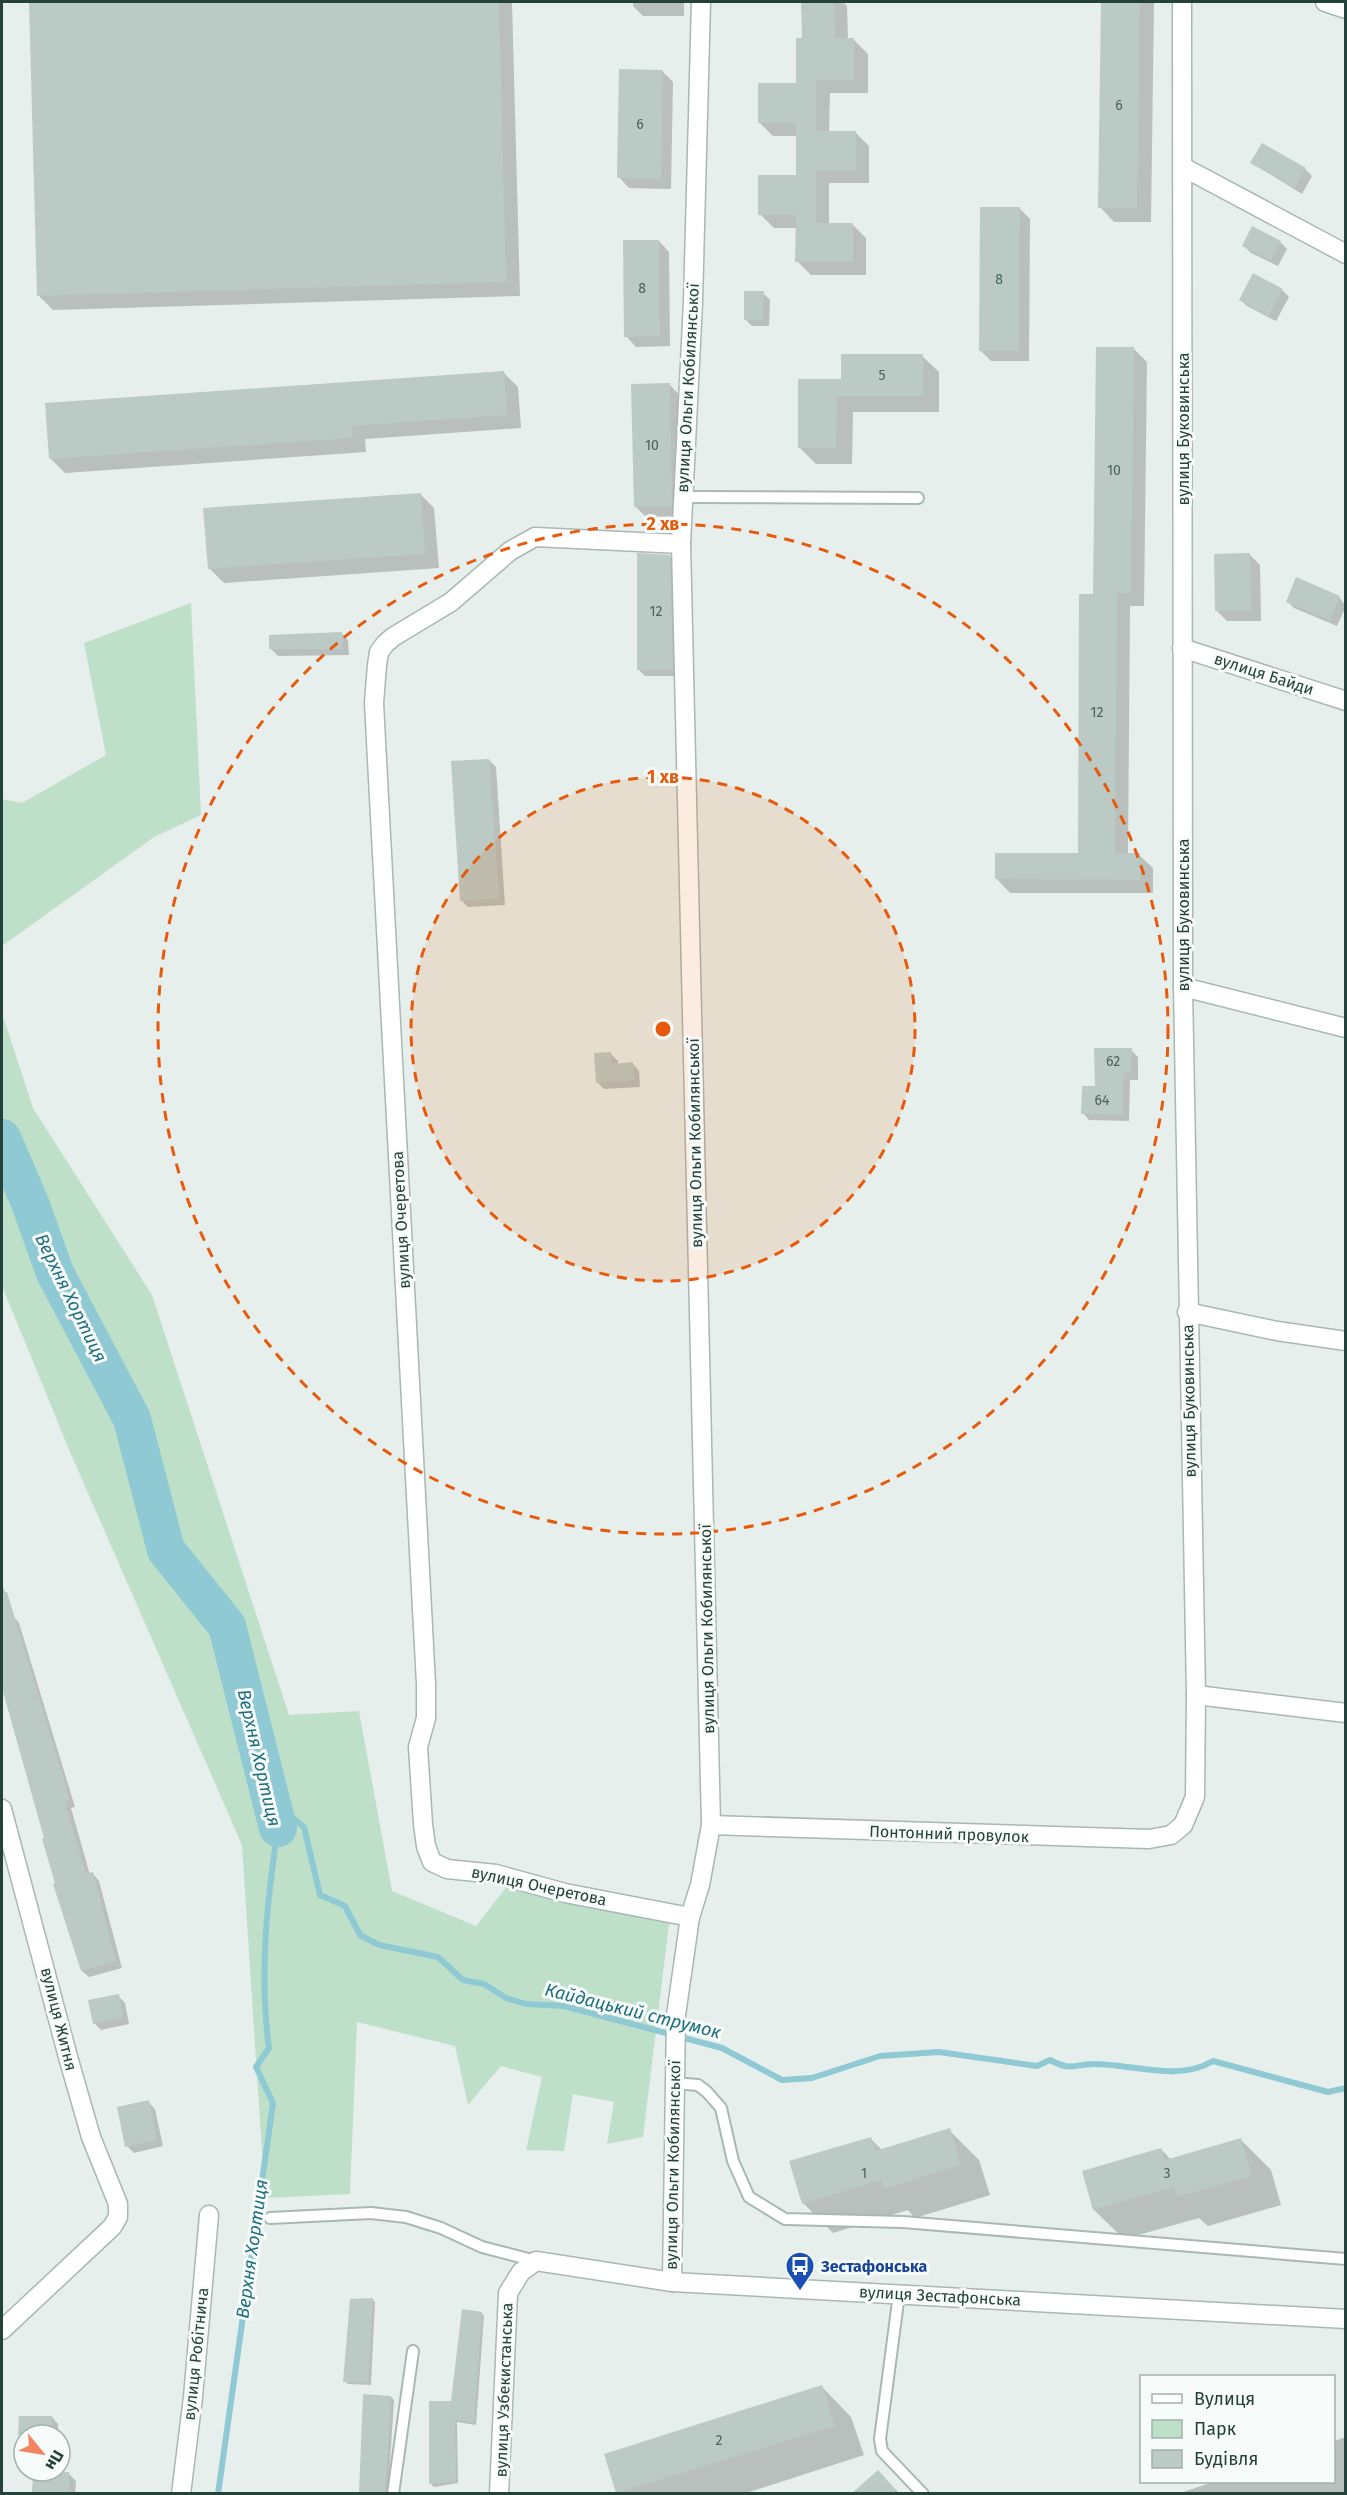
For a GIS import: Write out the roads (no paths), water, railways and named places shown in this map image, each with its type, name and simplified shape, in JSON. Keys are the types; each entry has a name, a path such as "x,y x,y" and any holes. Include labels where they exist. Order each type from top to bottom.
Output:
{"street":[{"name":"вулиця Ольги Кобилянської","path":"672,2282 676,2015 690,1917 702,1876 711,1825 681,544 693,302 702,2"},
{"name":"вулиця Буковинська","path":"1182,2 1184,167 1183,987 1187,1312 1196,1695 1195,1797 1183,1825"},
{"path":"1325,2 1346,9"},
{"path":"1184,167 1346,254"},
{"name":"вулиця Очеретова","path":"681,544 535,537 510,551 451,602 384,644 377,665 374,703 426,1684 426,1718 418,1747 426,1846 432,1862 447,1869 496,1874 565,1893 690,1917"},
{"name":"вулиця Байди","path":"1182,648 1346,700"},
{"path":"1183,987 1346,1028"},
{"path":"1187,1312 1277,1331 1346,1341"},
{"path":"1196,1695 1346,1713"},
{"name":"вулиця Житня","path":"2,1809 91,2137 118,2204 117,2217 112,2227 2,2330"},
{"name":"Понтонний провулок","path":"711,1825 1149,1839 1171,1835 1183,1825"},
{"name":"вулиця Робітнича","path":"181,2493 193,2397 209,2215"},
{"name":"вулиця Зестафонська","path":"536,2261 672,2282 1346,2319"},
{"name":"вулиця Узбекистанська","path":"500,2493 508,2294 521,2272 536,2261"}],"lane":[{"path":"683,497 918,498"},
{"path":"674,2083 698,2085 721,2108 733,2161 749,2197 784,2219 903,2222 1346,2259"},
{"path":"270,2218 371,2213 406,2217 441,2228 482,2247 536,2261"},
{"path":"899,2294 879,2439 882,2451 923,2493"},
{"path":"393,2493 413,2351"}],"waterway":[{"name":"Верхня Хортиця","path":"2,1138 30,1203 55,1273 132,1419 166,1550 227,1626 278,1828"},
{"name":"Кайдацький струмок","path":"274,1813 293,1818 304,1827 320,1895 345,1906 360,1935 379,1945 438,1957 463,1980 484,1984 506,1998 526,2004 564,2006 722,2048 782,2080 812,2078 880,2056 939,2052 1037,2066 1050,2060 1068,2067 1094,2064 1170,2071 1200,2067 1213,2061 1328,2092 1346,2088"},
{"name":"Верхня Хортиця","path":"218,2494 273,2103 256,2067 269,2048 265,1993 266,1938 278,1828"}],"place":[{"name":"Зестафонська","path":"800,2292"}]}
